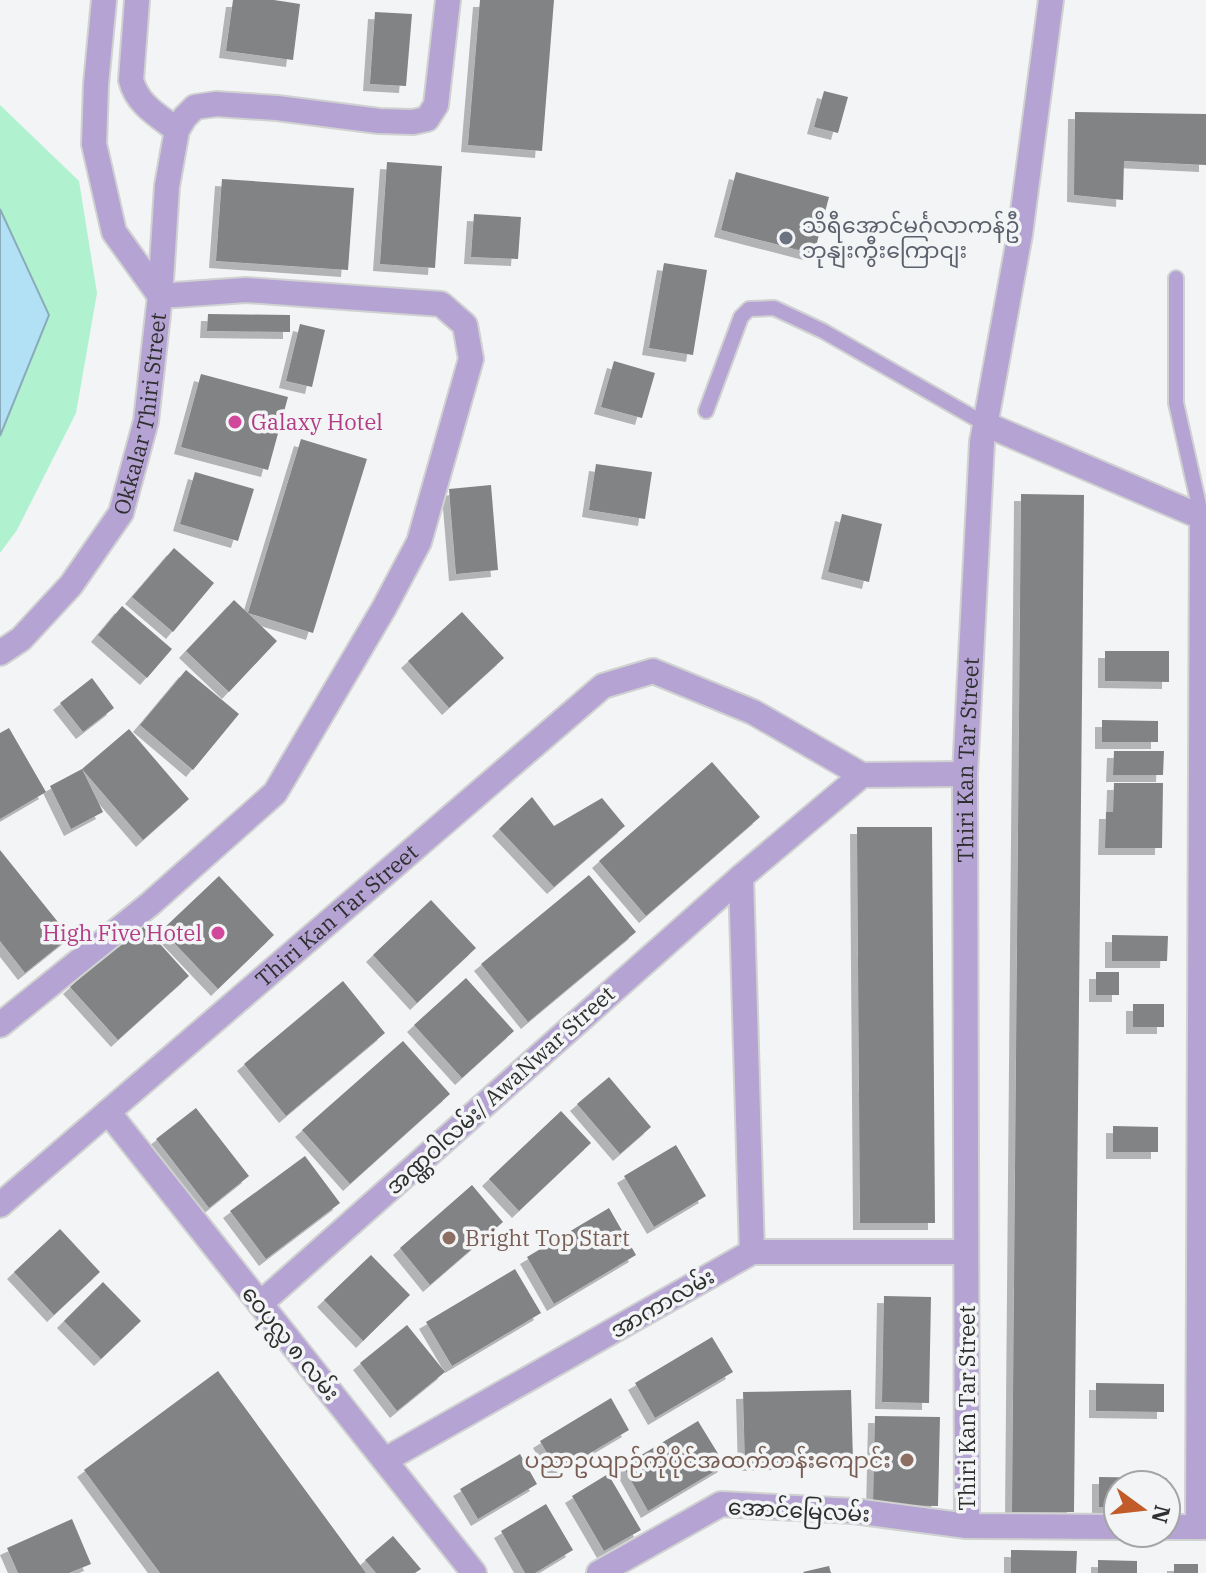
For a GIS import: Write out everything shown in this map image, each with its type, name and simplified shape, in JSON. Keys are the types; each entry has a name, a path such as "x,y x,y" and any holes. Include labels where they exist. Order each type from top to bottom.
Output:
{"street":[{"path":"0,1025 150,904 275,793 384,608 419,542 471,359 465,325 441,304 246,290 160,296 114,232 94,144 104,0"},
{"path":"137,0 131,80 134,91 141,102 177,130 195,107 216,104 379,121 413,122 427,119 436,105 448,0"},
{"name":"Thiri Kan Tar Street","path":"967,1526 965,774 985,424 1020,234 1051,0"},
{"name":"Okkalar Thiri Street","path":"0,653 21,639 71,585 121,513 146,421 160,296 167,186 177,130"},
{"path":"985,424 1204,519 1202,1527"},
{"name":"Thiri Kan Tar Street","path":"0,1205 603,686 653,671 753,712 862,775"},
{"path":"862,775 965,774"},
{"name":"အဏ္ဏဝါလမ်း/ AwaNwar Street","path":"260,1304 741,877 862,775"},
{"path":"741,877 752,1252"},
{"name":"ဝေပုလ္လ ၈ လမ်း","path":"108,1112 474,1573"},
{"name":"အာကာလမ်း","path":"385,1460 752,1252 966,1252"},
{"name":"အောင်မြေလမ်း","path":"599,1573 721,1504 854,1511 967,1526 1102,1527"}],"lane":[{"path":"1176,278 1176,403 1204,519"},
{"path":"706,411 741,317 749,309 774,308 823,331 985,424"}],"green space":[{"path":"0,105 79,181 97,293 76,413 17,530 0,553"}],"water":[{"path":"0,209 49,315 0,436"}],"building":[{"path":"233,0 274,0 300,4 293,60 226,51"},
{"path":"480,0 554,0 542,151 468,145"},
{"path":"375,12 412,14 406,86 370,84"},
{"path":"824,91 848,97 838,133 814,127"},
{"path":"1075,112 1206,114 1206,165 1124,161 1123,200 1074,195"},
{"path":"387,162 442,166 435,268 380,264"},
{"path":"736,172 829,197 814,254 721,230"},
{"path":"222,179 354,188 348,270 216,261"},
{"path":"474,214 521,217 518,259 471,257"},
{"path":"664,263 707,270 693,355 649,348"},
{"path":"208,314 290,315 290,332 207,331"},
{"path":"300,324 325,330 312,387 286,381"},
{"path":"614,361 655,373 642,418 601,407"},
{"name":"Galaxy Hotel","path":"201,374 288,397 268,470 181,447"},
{"path":"301,439 367,459 313,633 248,613"},
{"path":"596,464 652,472 645,519 589,510"},
{"path":"195,472 254,489 238,541 180,524"},
{"path":"491,485 498,570 456,574 449,489"},
{"path":"1021,494 1084,495 1074,1512 1012,1512"},
{"path":"842,514 882,524 869,582 828,572"},
{"path":"174,548 214,583 173,632 132,597"},
{"path":"234,600 277,641 229,692 186,651"},
{"path":"122,606 172,649 147,678 98,635"},
{"path":"462,612 504,658 449,708 408,661"},
{"path":"1105,651 1169,651 1169,682 1105,681"},
{"path":"186,670 239,714 193,770 140,725"},
{"path":"92,678 114,708 83,732 60,703"},
{"path":"1102,720 1158,721 1158,742 1102,742"},
{"path":"9,728 46,792 0,819 0,733"},
{"path":"129,729 189,799 143,840 82,769"},
{"path":"1114,751 1164,751 1163,775 1113,775"},
{"path":"712,762 760,817 646,916 599,861"},
{"path":"82,769 103,812 71,829 50,786"},
{"path":"1114,783 1163,783 1162,848 1105,848 1106,812 1113,812"},
{"path":"532,797 554,826 602,798 625,826 554,887 499,829"},
{"path":"857,827 932,827 935,1223 860,1223"},
{"path":"0,850 70,937 25,973 0,941"},
{"path":"589,875 636,932 528,1022 481,964"},
{"name":"High Five Hotel","path":"219,876 274,935 218,989 162,930"},
{"path":"431,900 476,948 417,1003 373,955"},
{"path":"141,923 189,976 118,1040 70,987"},
{"path":"1112,935 1168,936 1167,961 1112,961"},
{"path":"1096,972 1119,972 1119,995 1096,995"},
{"path":"466,978 514,1031 462,1078 414,1025"},
{"path":"343,981 385,1033 286,1116 244,1064"},
{"path":"1133,1004 1164,1004 1164,1027 1133,1027"},
{"path":"403,1041 450,1094 350,1184 302,1130"},
{"path":"609,1077 651,1127 620,1154 577,1104"},
{"path":"196,1108 249,1176 209,1208 156,1139"},
{"path":"561,1111 591,1143 519,1211 489,1179"},
{"path":"1113,1126 1158,1127 1158,1152 1113,1152"},
{"path":"676,1145 706,1196 654,1227 624,1176"},
{"path":"305,1156 340,1203 266,1259 230,1211"},
{"path":"472,1185 503,1222 430,1285 400,1248"},
{"path":"609,1208 636,1255 554,1304 527,1257"},
{"path":"60,1229 100,1272 54,1315 14,1272"},
{"path":"371,1255 410,1295 363,1341 324,1300"},
{"path":"515,1269 541,1313 452,1366 426,1322"},
{"path":"103,1282 141,1321 101,1359 64,1321"},
{"path":"884,1296 931,1297 929,1403 882,1402"},
{"path":"407,1325 445,1372 397,1411 360,1363"},
{"path":"712,1337 733,1372 655,1418 635,1383"},
{"path":"218,1371 366,1573 160,1573 84,1470"},
{"path":"1096,1383 1164,1384 1164,1412 1096,1411"},
{"path":"851,1390 853,1461 745,1464 743,1392"},
{"path":"611,1398 629,1430 558,1472 540,1441"},
{"path":"875,1416 940,1417 938,1506 873,1505"},
{"path":"698,1421 725,1465 648,1511 623,1466"},
{"path":"520,1454 537,1484 478,1519 460,1489"},
{"path":"608,1474 641,1530 604,1551 572,1496"},
{"path":"1099,1477 1102,1477 1102,1507 1099,1507"},
{"path":"546,1504 573,1550 535,1573 525,1573 501,1531"},
{"path":"72,1519 91,1564 69,1573 18,1573 7,1548"},
{"path":"393,1536 421,1569 415,1573 376,1573 365,1560"},
{"path":"1011,1550 1077,1551 1076,1573 1011,1573"},
{"path":"1098,1560 1137,1561 1137,1573 1098,1573"},
{"path":"1174,1564 1198,1564 1198,1573 1174,1573"},
{"path":"829,1566 831,1573 803,1572"}],"place":[{"name":"သိရီအောင်မင်္ဂလာကန်ဦ ဘုနျးကွီးကြောငျး","path":"786,238"},
{"name":"Galaxy Hotel","path":"235,422"},
{"name":"High Five Hotel","path":"218,933"},
{"name":"Bright Top Start","path":"449,1238"},
{"name":"ပညာဥယျာဉ်ကိုပိုင်အထက်တန်းကျောင်း","path":"907,1460"}]}
